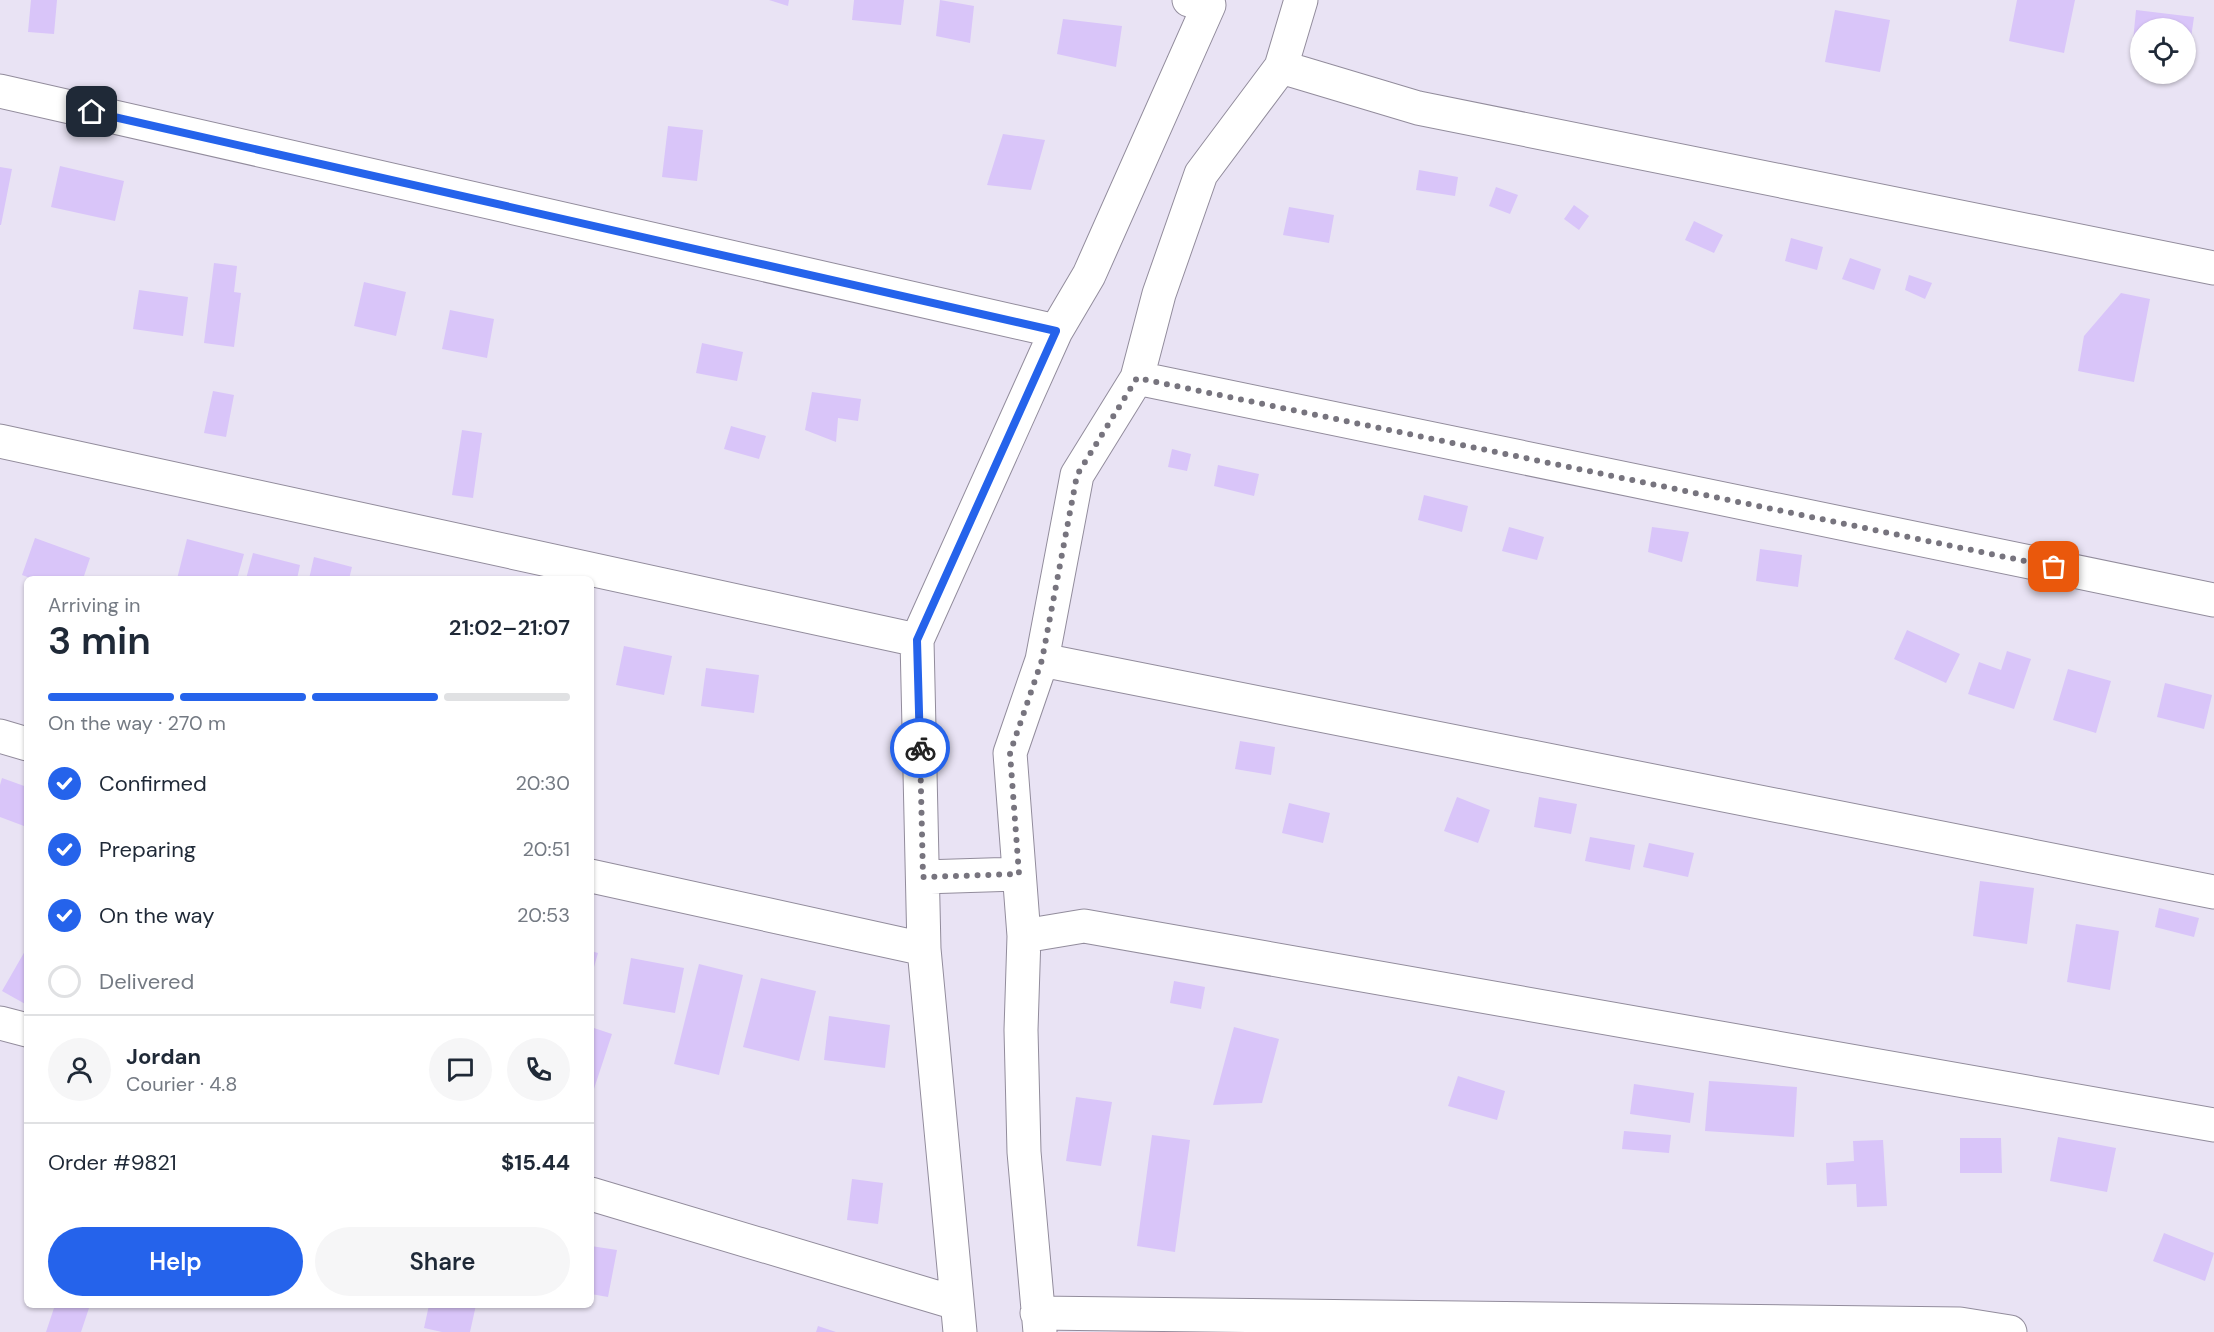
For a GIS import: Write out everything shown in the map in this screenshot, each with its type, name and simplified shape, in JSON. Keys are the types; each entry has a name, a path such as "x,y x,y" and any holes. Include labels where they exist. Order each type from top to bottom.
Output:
{"street":[{"path":"594,1195 958,1317 924,949 917,640 1056,331 1089,274 1209,5 1190,0"},
{"path":"1301,0 1281,67 1202,174 1159,294 1137,378 1077,475 1042,660 1010,753 1024,936 1021,1030 1024,1152 1039,1322 1960,1324 2010,1332"},
{"path":"1281,67 1418,108 2214,268"},
{"path":"0,92 1056,331"},
{"path":"1137,378 2214,600"},
{"path":"0,441 917,640"},
{"path":"1042,660 2214,892"},
{"path":"0,736 24,743"},
{"path":"923,877 1019,874"},
{"path":"594,877 924,949"},
{"path":"1024,936 1084,926 2214,1125"},
{"path":"0,1023 24,1029"}],"building":[{"path":"31,0 57,0 54,34 28,32"},
{"path":"769,0 789,0 788,6"},
{"path":"854,0 904,0 901,25 852,20"},
{"path":"940,0 974,6 970,43 936,36"},
{"path":"2017,0 2075,0 2064,53 2009,41"},
{"path":"1835,10 1890,20 1880,72 1825,62"},
{"path":"2136,10 2194,17 2194,18 2135,18"},
{"path":"1063,19 1122,26 1116,67 1057,54"},
{"path":"668,126 703,130 697,181 662,177"},
{"path":"1003,134 1045,140 1031,190 987,185"},
{"path":"60,166 124,181 115,221 51,207"},
{"path":"0,167 12,169 1,225 0,225"},
{"path":"1419,170 1458,177 1455,196 1416,190"},
{"path":"1496,187 1518,195 1510,214 1489,206"},
{"path":"1574,205 1589,216 1579,230 1564,219"},
{"path":"1289,207 1334,215 1329,243 1283,235"},
{"path":"1694,221 1723,235 1714,253 1685,240"},
{"path":"1791,238 1823,247 1817,270 1785,261"},
{"path":"1850,258 1881,269 1874,290 1842,279"},
{"path":"214,263 237,266 234,292 241,293 234,347 204,343"},
{"path":"1909,275 1932,283 1925,299 1905,290"},
{"path":"364,282 406,292 396,336 354,326"},
{"path":"139,290 188,297 183,336 133,329"},
{"path":"2121,293 2150,299 2134,382 2078,371 2084,336"},
{"path":"450,310 494,319 487,358 442,349"},
{"path":"702,343 743,352 737,381 696,373"},
{"path":"213,391 234,395 226,437 204,433"},
{"path":"812,392 861,399 858,421 838,418 836,442 805,430"},
{"path":"731,426 766,436 759,459 724,449"},
{"path":"462,430 482,433 473,498 452,495"},
{"path":"1172,449 1191,454 1187,471 1168,467"},
{"path":"1218,465 1259,474 1254,496 1214,486"},
{"path":"1424,495 1468,506 1462,532 1418,520"},
{"path":"1509,527 1544,537 1537,560 1502,551"},
{"path":"1652,527 1689,532 1682,562 1648,552"},
{"path":"35,538 90,558 84,576 22,575"},
{"path":"187,539 244,554 238,576 178,576"},
{"path":"1760,549 1802,555 1798,587 1756,581"},
{"path":"253,553 300,565 298,576 247,576"},
{"path":"314,557 352,567 350,576 310,576"},
{"path":"1907,630 1960,654 1946,683 1894,659"},
{"path":"624,646 672,656 664,695 616,685"},
{"path":"2007,651 2031,659 2014,709 1968,694 1979,662 2001,670"},
{"path":"706,668 759,675 754,713 701,706"},
{"path":"2068,669 2111,681 2096,733 2053,720"},
{"path":"2165,683 2212,695 2204,729 2157,717"},
{"path":"1240,741 1275,747 1271,775 1235,769"},
{"path":"2,778 24,786 24,826 0,817"},
{"path":"1457,797 1490,810 1478,843 1444,831"},
{"path":"1539,797 1577,804 1571,834 1534,827"},
{"path":"1289,803 1330,813 1323,843 1282,833"},
{"path":"1590,837 1635,845 1630,870 1585,861"},
{"path":"1649,843 1694,853 1688,877 1643,867"},
{"path":"1980,881 2034,888 2027,944 1973,936"},
{"path":"2159,908 2199,918 2194,937 2155,927"},
{"path":"2076,924 2119,931 2110,990 2067,982"},
{"path":"594,952 598,953 594,967"},
{"path":"24,953 24,1003 2,991"},
{"path":"631,958 684,968 675,1013 623,1004"},
{"path":"699,964 743,975 719,1075 674,1064"},
{"path":"761,978 816,991 799,1061 743,1047"},
{"path":"1174,981 1205,987 1201,1009 1170,1003"},
{"path":"829,1016 890,1025 885,1068 824,1060"},
{"path":"1234,1027 1279,1039 1262,1103 1213,1105"},
{"path":"594,1028 612,1034 594,1089"},
{"path":"1458,1076 1505,1091 1497,1120 1448,1106"},
{"path":"1709,1081 1797,1087 1794,1137 1705,1131"},
{"path":"1634,1084 1694,1093 1690,1123 1630,1114"},
{"path":"1076,1097 1112,1102 1101,1166 1066,1161"},
{"path":"1624,1131 1671,1135 1669,1153 1622,1149"},
{"path":"1152,1135 1190,1140 1175,1252 1137,1246"},
{"path":"2058,1137 2116,1148 2107,1192 2050,1181"},
{"path":"1960,1138 2001,1138 2002,1173 1960,1173"},
{"path":"1883,1140 1887,1206 1857,1207 1856,1184 1827,1185 1826,1163 1854,1161 1853,1141"},
{"path":"852,1179 883,1183 878,1224 847,1220"},
{"path":"2164,1233 2214,1253 2205,1281 2153,1261"},
{"path":"594,1246 617,1250 608,1297 594,1295"},
{"path":"54,1308 89,1308 81,1332 46,1332"},
{"path":"428,1308 475,1308 470,1332 442,1332 424,1328"},
{"path":"818,1326 836,1332 816,1332"}],"way so far":[{"path":"920,748 923,877 1019,874 1010,753 1042,660 1077,475 1137,378 2054,567"}],"route":[{"path":"92,112 1056,331 917,640 920,748"}]}
